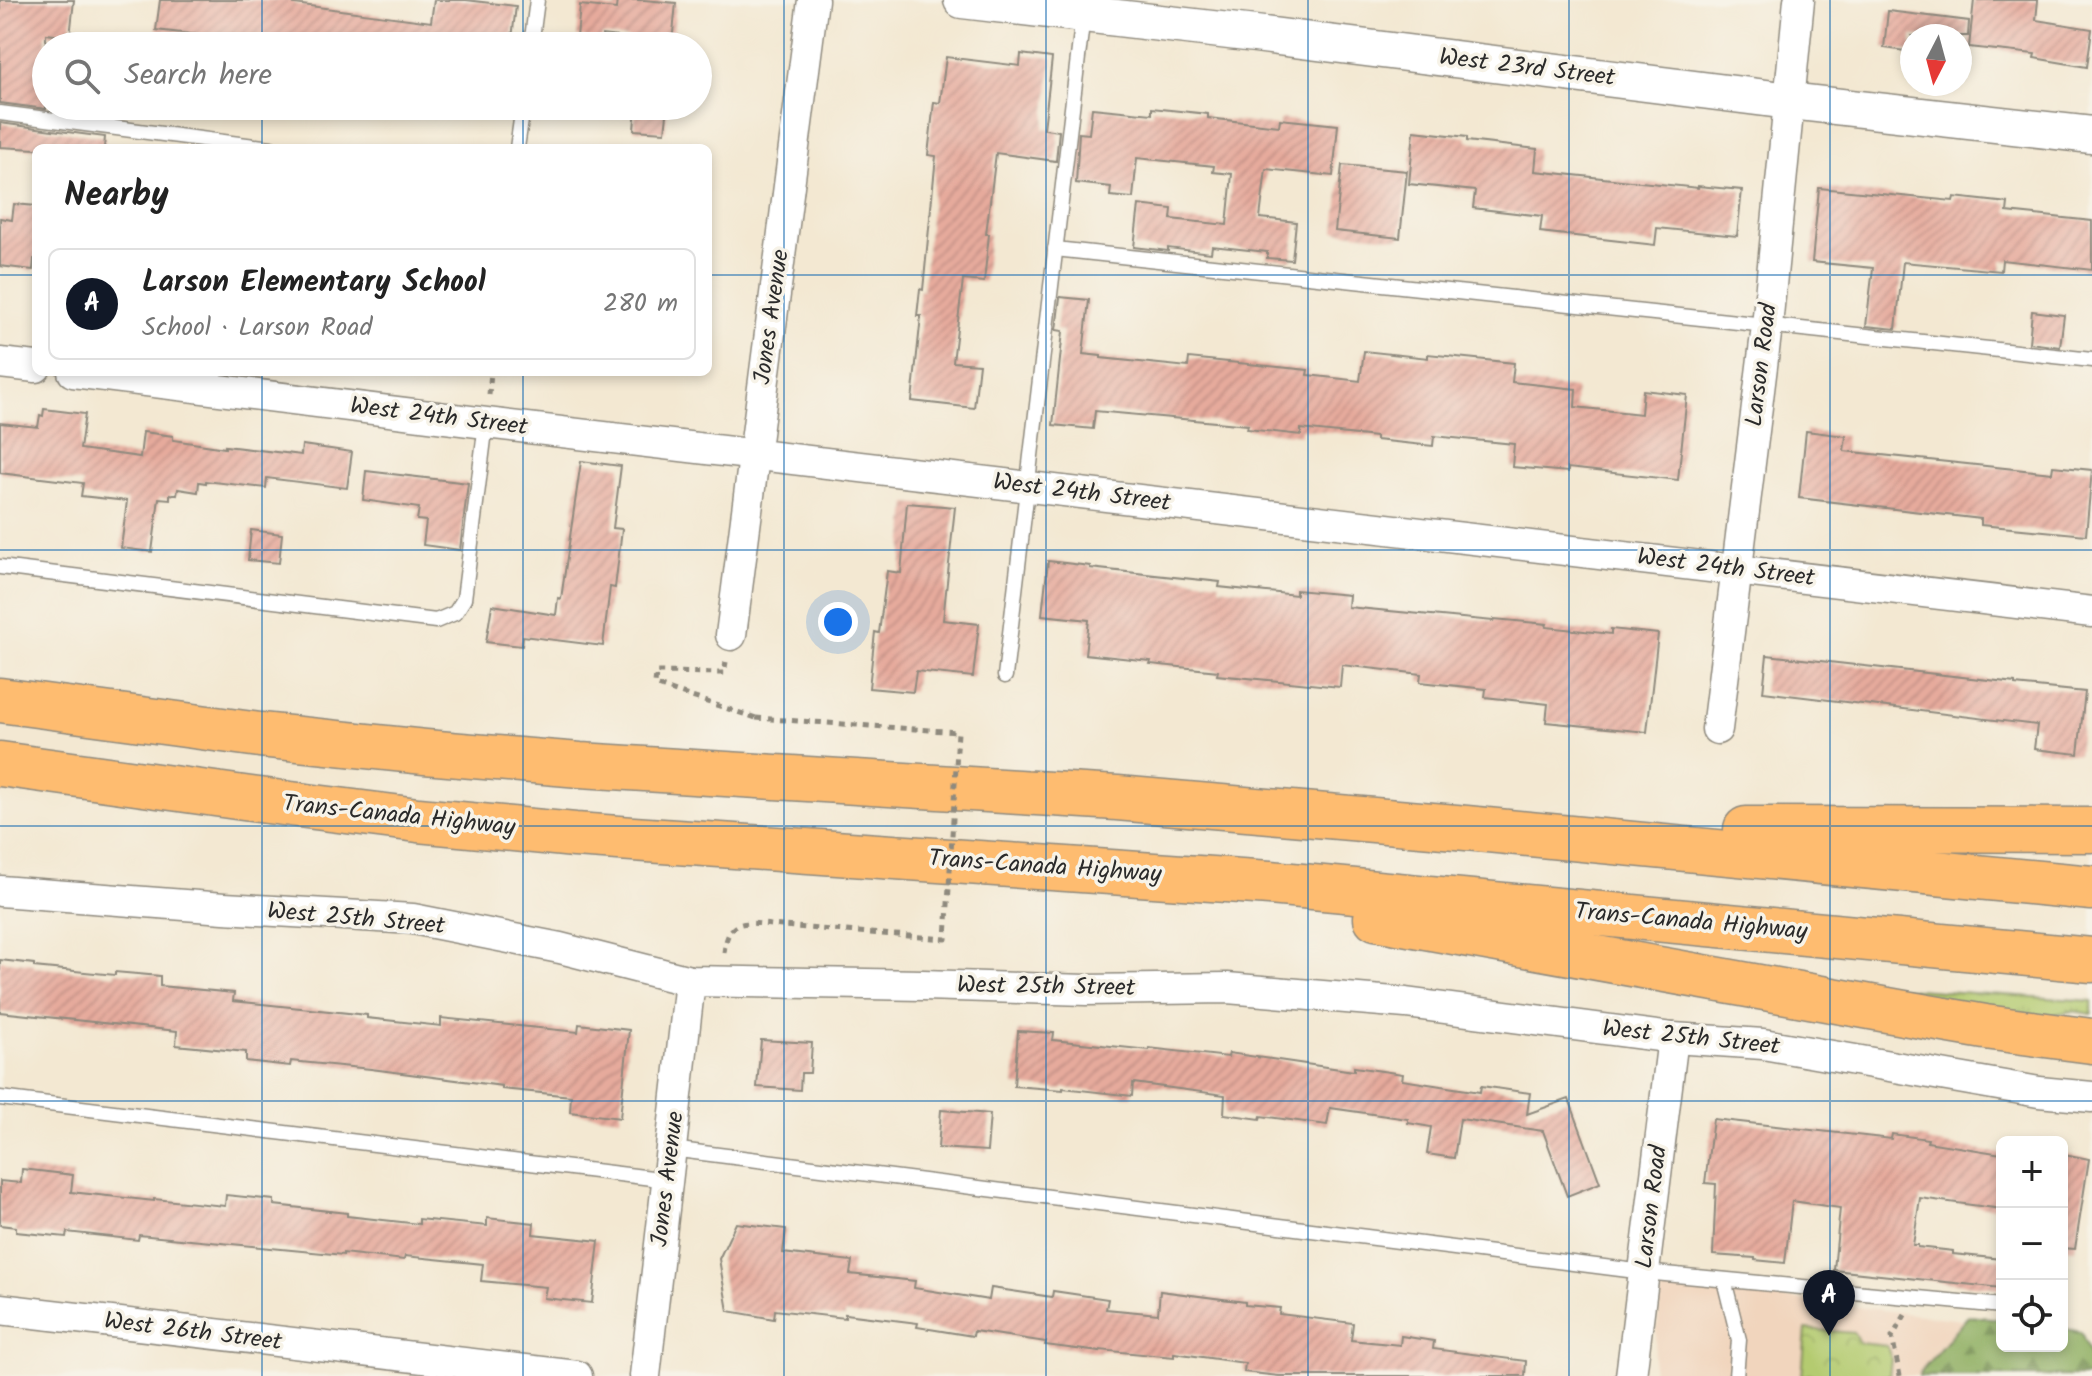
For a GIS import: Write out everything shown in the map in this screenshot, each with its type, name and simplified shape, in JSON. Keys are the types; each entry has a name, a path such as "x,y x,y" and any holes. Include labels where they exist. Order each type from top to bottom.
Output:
{"highway":[{"path":"0,692 104,715"},
{"path":"0,700 290,738 565,764 1117,798 2092,888"},
{"name":"Trans-Canada Highway","path":"0,764 418,820 575,835 1270,883 2092,960"},
{"path":"0,783 251,799"},
{"path":"1456,827 2092,830"},
{"path":"1110,871 1917,1016 2092,1041"}],"street":[{"name":"Jones Avenue","path":"731,635 813,0"},
{"name":"West 23rd Street","path":"962,0 2092,135"},
{"name":"Larson Road","path":"1717,729 1767,326 1799,0"},
{"path":"0,363 32,367"},
{"name":"West 24th Street","path":"105,376 2092,612"},
{"name":"West 25th Street","path":"0,891 413,919 560,948 690,981 1086,990 1227,988 1406,1003 1673,1038 1763,1044 2039,1092 2092,1097"},
{"name":"Jones Avenue","path":"645,1376 690,981"},
{"name":"Larson Road","path":"1631,1376 1673,1038"},
{"name":"West 26th Street","path":"0,1309 577,1376"}],"lane":[{"path":"533,32 537,0"},
{"path":"1005,676 1083,15"},
{"path":"0,113 32,117"},
{"path":"54,120 240,144"},
{"path":"518,144 521,120"},
{"path":"1055,249 2092,360"},
{"path":"0,567 436,621 455,613 464,599 486,423"},
{"path":"0,1098 668,1180"},
{"path":"671,1149 1644,1272 1996,1305"},
{"path":"1724,1280 1739,1340 1736,1376"}],"path":[{"path":"723,962 729,931 742,923 946,939 958,732 756,718 655,685 656,672 724,673"},
{"path":"1900,1376 1892,1337 1917,1298"}],"shaded area":[{"path":"1662,1283 1996,1324 1996,1352 2009,1352 2038,1376 1652,1376"}],"green space":[{"path":"1898,988 2092,1001 2092,1014 2073,1011 2009,1022 1894,1000"},
{"path":"1968,1316 1996,1318 1996,1352 2068,1352 2068,1329 2081,1332 2092,1362 2092,1376 1919,1376"},
{"path":"1806,1329 1854,1333 1859,1343 1887,1346 1891,1359 1889,1376 1802,1376"}],"building":[{"path":"0,0 74,0 71,32 32,32 32,107 0,103"},
{"path":"160,0 295,0 294,4 431,22 434,0 516,6 513,32 156,30"},
{"path":"617,0 676,3 673,32 577,32 580,5 616,9"},
{"path":"1974,0 2038,0 2036,20 2092,29 2087,67 2034,58 2035,54 1972,47"},
{"path":"1888,11 1969,21 1969,24 1900,24 1900,50 1884,48"},
{"path":"1021,54 1052,58 1044,129 1059,131 1056,161 996,153 986,234 989,234 984,282 963,280 953,362 979,364 974,408 912,401 921,316 917,316 920,289 923,290 936,156 928,155 934,102 940,103 946,57 1020,66"},
{"path":"1092,108 1152,114 1152,108 1279,126 1280,119 1338,125 1333,176 1266,169 1260,218 1296,222 1292,260 1267,258 1267,252 1212,246 1211,253 1134,247 1139,205 1172,209 1171,219 1227,225 1232,174 1213,172 1214,166 1137,158 1133,198 1110,196 1111,187 1076,183 1079,133 1089,134"},
{"path":"635,120 666,120 665,132 634,130"},
{"path":"0,123 105,137 104,144 32,144 32,149 0,147"},
{"path":"1414,131 1537,149 1535,171 1742,190 1737,236 1657,228 1655,245 1540,232 1542,216 1473,208 1475,191 1409,184"},
{"path":"1342,165 1407,171 1400,238 1335,231"},
{"path":"1819,188 2008,203 2007,212 2092,221 2092,270 2002,260 2001,271 1903,262 1896,329 1866,326 1873,268 1812,262"},
{"path":"14,204 32,206 32,270 0,266 0,218 12,220"},
{"path":"1060,297 1089,300 1083,354 1101,358 1188,367 1189,358 1308,370 1307,375 1360,381 1364,351 1428,358 1428,354 1514,363 1512,382 1576,389 1575,407 1641,414 1643,390 1687,395 1678,480 1568,468 1568,472 1512,467 1514,444 1434,436 1433,446 1301,429 1301,435 1247,429 1248,425 1095,411 1093,429 1053,425 1063,331 1056,330"},
{"path":"2032,311 2064,315 2060,347 2029,343"},
{"path":"44,409 85,414 80,449 140,457 143,432 225,448 301,455 302,445 352,452 347,488 267,478 266,488 199,482 198,492 178,489 177,495 170,494 170,499 159,498 152,552 121,548 127,501 81,496 83,483 0,473 0,423 38,427"},
{"path":"1806,431 1846,436 1844,451 2052,473 2053,466 2092,470 2086,535 1981,525 1981,519 1799,498"},
{"path":"581,461 621,466 613,528 622,529 615,588 610,587 603,646 523,636 522,646 486,642 492,605 556,615"},
{"path":"366,471 468,483 460,550 423,545 426,521 417,520 419,508 363,500"},
{"path":"907,503 955,507 943,620 979,624 973,677 916,671 913,692 869,688 875,632 879,633 887,571 901,573"},
{"path":"251,530 282,534 279,563 248,560"},
{"path":"1048,561 1220,582 1219,587 1296,595 1296,590 1349,595 1348,607 1547,624 1546,627 1611,634 1611,629 1658,634 1647,732 1546,722 1548,704 1485,697 1486,689 1420,682 1421,674 1342,665 1340,687 1217,675 1218,671 1085,654 1089,620 1042,615"},
{"path":"1767,655 2085,692 2078,754 2034,749 2037,725 1763,692"},
{"path":"0,960 34,964 34,967 160,976 160,986 234,993 233,1001 367,1015 367,1018 441,1026 441,1018 578,1032 579,1024 629,1030 620,1118 570,1112 571,1096 371,1069 291,1061 290,1066 246,1061 246,1052 176,1045 177,1031 0,1012"},
{"path":"1018,1031 1054,1033 1053,1040 1228,1057 1229,1053 1354,1071 1354,1067 1403,1074 1402,1080 1480,1092 1481,1086 1530,1093 1527,1114 1569,1099 1600,1183 1567,1196 1543,1131 1460,1119 1454,1158 1427,1154 1431,1127 1408,1123 1408,1119 1330,1108 1327,1125 1261,1116 1260,1119 1224,1114 1225,1095 1133,1083 1132,1096 1014,1086"},
{"path":"761,1040 812,1043 810,1073 801,1073 800,1090 757,1087"},
{"path":"941,1110 990,1114 987,1151 938,1148"},
{"path":"1713,1119 1891,1139 1892,1134 1996,1153 1996,1208 1920,1198 1913,1245 1953,1251 1953,1254 1996,1258 1996,1287 1834,1270 1840,1208 1792,1201 1785,1263 1713,1255 1716,1184 1705,1183"},
{"path":"2068,1155 2089,1159 2075,1249 2068,1248"},
{"path":"22,1169 73,1175 71,1192 154,1201 225,1206 226,1195 274,1200 274,1205 347,1213 347,1216 419,1224 419,1219 487,1226 487,1218 534,1223 533,1234 599,1241 592,1303 544,1298 546,1287 481,1281 483,1264 405,1256 404,1260 343,1255 139,1235 138,1240 67,1232 66,1237 16,1232 16,1227 0,1225 0,1181 21,1183"},
{"path":"736,1223 786,1229 783,1253 852,1261 850,1274 915,1281 914,1288 989,1300 991,1288 1052,1297 1053,1291 1108,1299 1106,1309 1158,1314 1160,1291 1245,1302 1245,1305 1280,1308 1279,1314 1353,1323 1351,1340 1400,1345 1401,1336 1434,1341 1433,1349 1526,1361 1525,1376 1279,1376 1244,1372 1245,1363 1174,1353 1174,1357 1100,1352 974,1331 973,1336 917,1327 918,1323 845,1314 845,1318 775,1310 774,1319 728,1311 719,1259"}],"place":[{"name":"Larson Elementary School","path":"1829,1336"}]}
